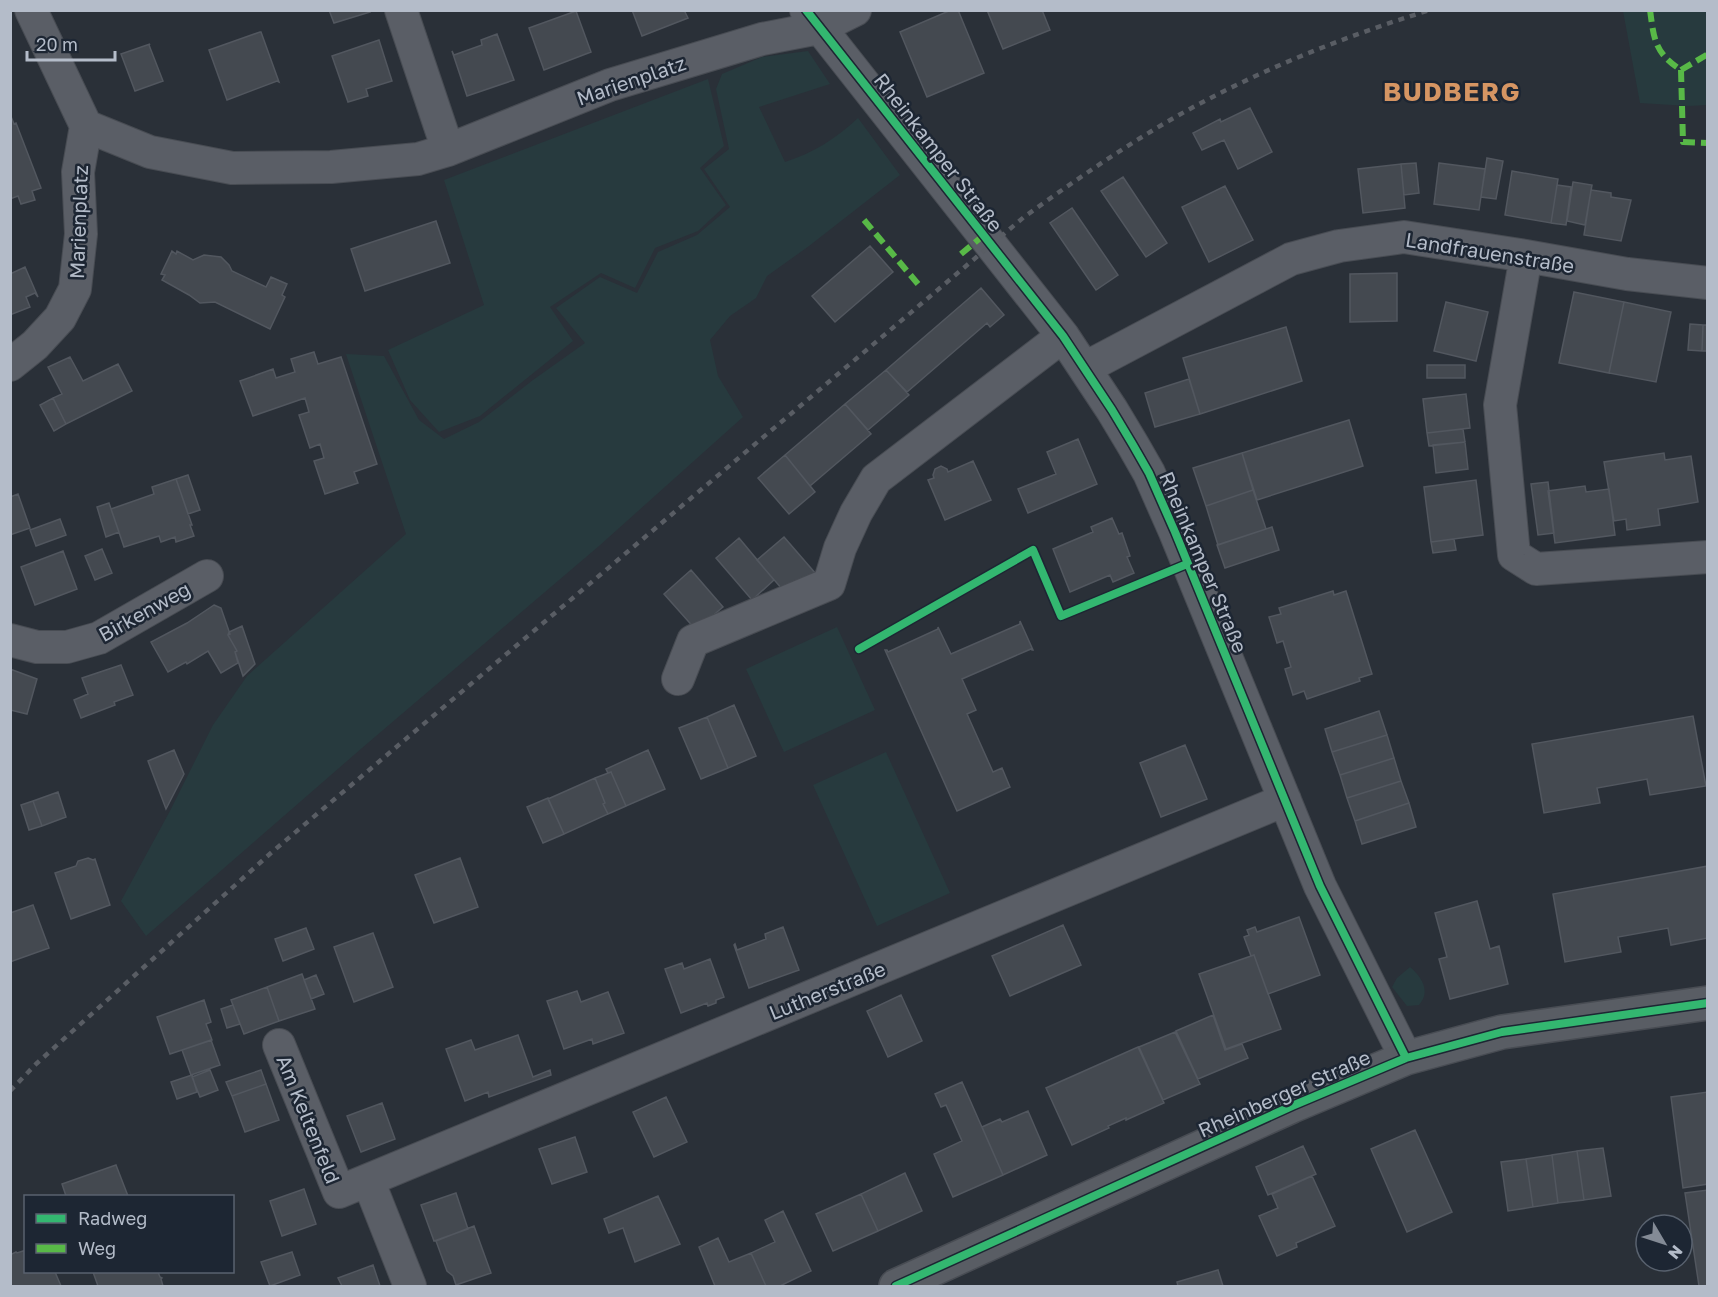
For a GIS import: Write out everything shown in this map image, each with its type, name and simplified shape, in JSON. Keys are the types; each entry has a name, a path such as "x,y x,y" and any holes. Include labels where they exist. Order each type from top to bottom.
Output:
{"main road":[{"name":"Rheinberger Straße","path":"896,1287 1292,1106 1406,1058 1502,1032 1707,1003"}],"street":[{"path":"31,10 86,126"},
{"path":"401,10 448,150"},
{"name":"Marienplatz","path":"10,365 35,345 60,318 75,289 81,234 78,172 86,126 150,152 232,168 331,167 418,159 448,150 610,85 762,39 813,19 855,10"},
{"name":"Rheinkamper Straße","path":"813,19 1063,336 1133,445 1163,504 1320,886 1406,1058"},
{"name":"Landfrauenstraße","path":"1085,368 1292,259 1339,246 1404,237 1627,274 1707,283"},
{"path":"1526,256 1500,405 1514,555 1536,569 1707,556"},
{"path":"678,679 693,641 829,584 844,539 876,479 1063,336"},
{"name":"Birkenweg","path":"10,640 37,647 67,647 99,638 207,576"},
{"name":"Lutherstraße","path":"368,1180 1285,801"},
{"name":"Am Keltenfeld","path":"279,1045 339,1192 368,1180 410,1287"}],"green space":[{"path":"1623,11 1707,11 1707,105 1640,103"},
{"path":"808,51 830,84 759,107 785,162 824,144 858,118 900,175 767,276 756,298 730,316 710,340 718,376 743,417 599,546 146,936 121,901 213,725 247,676 406,534 346,354 384,356 419,420 444,439 479,422 585,343 556,308 600,277 637,293 658,252 697,235 730,207 704,169 729,149 716,89 722,74 762,57"},
{"path":"708,79 724,146 700,168 726,205 698,231 655,248 635,288 601,273 550,307 573,341 480,416 439,432 410,400 388,350 484,305 444,180"},
{"path":"837,627 875,710 784,752 746,669"},
{"path":"886,752 950,893 877,926 813,785"},
{"path":"1410,967 1418,975 1425,990 1423,1000 1419,1005 1407,1006 1392,987 1397,978"}],"building":[{"path":"329,10 369,10 370,12 334,23"},
{"path":"632,10 684,10 688,18 642,36"},
{"path":"951,10 958,10 984,73 927,97 900,32"},
{"path":"987,10 1042,10 1050,30 1003,49"},
{"path":"576,11 591,52 544,70 529,28"},
{"path":"261,32 279,82 227,100 209,50"},
{"path":"497,34 514,80 467,96 452,51 454,55 482,45 481,40"},
{"path":"379,40 392,81 366,89 368,96 348,102 332,56"},
{"path":"150,44 163,81 135,91 121,54"},
{"path":"1250,108 1272,152 1238,169 1224,140 1202,150 1193,133 1220,119 1221,122"},
{"path":"10,114 14,124 16,123 41,188 32,191 35,200 21,204 18,196 10,199"},
{"path":"1487,158 1503,161 1496,199 1481,197"},
{"path":"1416,163 1419,193 1404,195 1401,164"},
{"path":"1439,163 1485,169 1479,210 1434,204"},
{"path":"1401,164 1405,208 1363,213 1358,169"},
{"path":"1512,171 1558,179 1551,223 1505,215"},
{"path":"1123,177 1167,243 1146,257 1101,191"},
{"path":"1573,182 1592,185 1585,225 1567,221"},
{"path":"1557,185 1571,187 1566,225 1551,223"},
{"path":"1225,186 1253,240 1209,262 1182,207"},
{"path":"1591,190 1611,193 1611,197 1631,200 1621,241 1584,235"},
{"path":"1072,208 1118,275 1096,290 1050,223"},
{"path":"436,221 450,263 365,291 351,249"},
{"path":"870,246 893,272 835,322 812,296"},
{"path":"172,251 176,254 177,251 193,260 204,255 221,257 232,271 266,287 271,277 287,284 282,295 285,297 270,329 215,302 200,303 162,280 165,275 161,274"},
{"path":"25,267 38,297 35,293 26,297 30,307 10,315 10,274"},
{"path":"1397,273 1397,321 1350,322 1350,274"},
{"path":"981,288 1004,315 990,327 987,323 907,392 886,370"},
{"path":"1574,292 1624,302 1609,373 1559,363"},
{"path":"1446,302 1488,312 1476,361 1434,351"},
{"path":"1624,302 1671,312 1656,382 1609,373"},
{"path":"1690,324 1703,325 1702,351 1688,350"},
{"path":"1703,325 1708,325 1708,351 1702,351"},
{"path":"1286,327 1302,381 1200,414 1183,358"},
{"path":"314,352 318,364 341,357 377,464 354,472 358,483 325,494 314,461 324,458 320,444 310,448 299,415 309,412 305,398 253,416 240,381 273,369 276,378 295,372 291,359"},
{"path":"70,357 83,381 118,364 132,391 66,424 53,398 62,394 48,367"},
{"path":"1427,365 1465,365 1465,378 1427,378"},
{"path":"886,370 909,395 868,430 845,404"},
{"path":"1189,379 1200,414 1155,427 1145,393"},
{"path":"1466,394 1470,428 1427,433 1423,399"},
{"path":"53,398 66,424 54,431 40,405"},
{"path":"845,404 871,434 810,486 785,455"},
{"path":"1349,420 1363,466 1257,500 1242,453"},
{"path":"1463,429 1465,442 1429,446 1427,433"},
{"path":"1078,439 1097,484 1028,513 1018,489 1056,474 1047,452"},
{"path":"1465,442 1468,469 1436,473 1433,445"},
{"path":"1242,453 1253,490 1206,506 1193,468"},
{"path":"1664,453 1665,460 1691,456 1698,502 1658,509 1660,525 1627,530 1626,519 1614,521 1604,462"},
{"path":"785,455 815,492 789,514 758,478"},
{"path":"973,461 991,500 945,520 928,480 934,478 935,469 941,466 948,472"},
{"path":"188,475 200,510 188,514 176,479"},
{"path":"176,479 194,536 176,542 175,537 161,542 159,536 124,547 111,509 154,494 152,487"},
{"path":"1476,480 1483,535 1431,542 1424,487"},
{"path":"1548,482 1554,533 1538,535 1531,484"},
{"path":"1585,486 1586,492 1609,489 1615,535 1555,543 1548,491"},
{"path":"1253,490 1266,529 1218,545 1206,506"},
{"path":"18,494 30,528 10,535 10,497"},
{"path":"109,503 119,532 106,537 97,507"},
{"path":"1112,518 1119,534 1122,533 1130,556 1127,557 1134,573 1113,582 1110,575 1070,592 1053,549 1093,532 1091,527"},
{"path":"60,519 66,535 36,546 30,530"},
{"path":"1272,527 1279,550 1225,568 1217,545"},
{"path":"784,537 816,574 789,597 757,560"},
{"path":"739,538 774,580 752,600 716,558"},
{"path":"1454,539 1456,550 1433,553 1431,542"},
{"path":"102,549 112,573 95,580 85,556"},
{"path":"63,551 77,589 35,605 21,567"},
{"path":"691,570 723,607 696,630 664,594"},
{"path":"1333,591 1334,595 1346,591 1372,674 1359,678 1360,681 1307,699 1304,691 1293,695 1285,669 1291,667 1283,641 1277,643 1269,617 1281,614 1279,608"},
{"path":"214,605 221,608 230,634 228,635 237,651 235,652 238,663 221,673 208,651 168,672 151,642 187,623"},
{"path":"1020,621 1033,650 962,679 976,710 967,714 993,772 1002,768 1010,787 957,811 885,650 888,652 938,627 951,654 1020,624"},
{"path":"242,626 255,664 243,676 235,652 237,651 228,635 229,632"},
{"path":"121,665 133,695 114,702 115,705 81,718 74,700 88,694 82,678"},
{"path":"10,669 37,679 27,714 10,710"},
{"path":"734,705 756,756 728,768 707,717"},
{"path":"1379,711 1387,735 1332,752 1325,729"},
{"path":"1693,716 1706,786 1650,795 1647,779 1597,788 1600,803 1544,813 1532,744"},
{"path":"707,717 728,768 701,779 679,728"},
{"path":"1387,735 1394,758 1340,775 1332,752"},
{"path":"1185,745 1207,799 1161,817 1140,763"},
{"path":"174,750 184,774 166,809 148,761"},
{"path":"648,750 665,789 626,806 611,772 608,773 606,769"},
{"path":"1394,758 1401,781 1347,798 1340,775"},
{"path":"611,772 626,806 608,814 595,778"},
{"path":"595,778 608,814 564,834 548,799"},
{"path":"1401,781 1409,803 1355,821 1347,798"},
{"path":"58,792 66,817 42,826 33,801"},
{"path":"548,798 564,834 543,843 527,807"},
{"path":"33,801 42,826 29,830 21,805"},
{"path":"1409,803 1416,827 1362,844 1355,821"},
{"path":"88,858 95,859 110,905 71,919 55,873 76,866 78,861"},
{"path":"460,858 478,907 434,923 415,875"},
{"path":"1708,866 1708,938 1671,945 1668,928 1618,937 1621,952 1565,962 1553,894"},
{"path":"1477,901 1490,949 1499,946 1508,984 1450,999 1439,959 1447,957 1435,913"},
{"path":"33,905 49,948 10,962 10,913"},
{"path":"1299,917 1320,975 1268,994 1254,955 1251,956 1244,937 1249,935 1247,930 1255,927 1257,932"},
{"path":"1063,925 1081,965 1010,996 992,956"},
{"path":"783,927 799,970 749,988 734,945 737,950 766,939 765,934"},
{"path":"306,928 314,949 283,961 275,939"},
{"path":"373,933 393,987 354,1002 334,947"},
{"path":"1254,955 1281,1029 1226,1049 1199,974"},
{"path":"710,959 724,997 708,1006 707,1003 681,1013 665,969 682,963 684,969"},
{"path":"302,974 315,1009 279,1021 267,987"},
{"path":"316,975 324,994 311,999 304,980"},
{"path":"267,987 279,1021 244,1034 231,1000"},
{"path":"577,991 581,1002 608,992 624,1033 593,1044 592,1039 564,1049 547,1001"},
{"path":"901,995 922,1041 888,1057 867,1011"},
{"path":"204,1000 211,1022 206,1024 212,1040 170,1054 157,1017"},
{"path":"233,1005 240,1024 227,1028 221,1009"},
{"path":"1213,1015 1225,1050 1242,1044 1248,1058 1198,1079 1176,1031"},
{"path":"1175,1032 1200,1084 1163,1100 1139,1047"},
{"path":"518,1035 533,1077 550,1070 551,1075 489,1097 488,1092 465,1101 446,1049 471,1040 475,1050"},
{"path":"211,1040 220,1065 191,1075 182,1050"},
{"path":"1138,1047 1164,1103 1108,1126 1109,1128 1072,1145 1046,1088"},
{"path":"210,1070 218,1090 200,1097 192,1077"},
{"path":"261,1070 266,1084 232,1096 226,1082"},
{"path":"192,1075 197,1092 177,1099 171,1082"},
{"path":"962,1082 1003,1175 953,1197 934,1154 962,1141 946,1105 941,1107 935,1094"},
{"path":"266,1084 279,1120 245,1132 232,1096"},
{"path":"1708,1092 1708,1184 1683,1188 1671,1097"},
{"path":"666,1097 687,1142 654,1157 633,1112"},
{"path":"382,1103 395,1139 361,1152 347,1116"},
{"path":"1028,1111 1047,1155 1003,1175 982,1127 1000,1119 1002,1122"},
{"path":"1415,1130 1452,1212 1407,1232 1371,1149"},
{"path":"575,1137 587,1172 552,1184 539,1149"},
{"path":"1303,1146 1316,1174 1268,1195 1256,1167"},
{"path":"1603,1148 1611,1196 1584,1200 1577,1151"},
{"path":"1577,1151 1584,1200 1558,1203 1552,1155"},
{"path":"1552,1155 1558,1203 1533,1207 1526,1159"},
{"path":"1526,1159 1533,1207 1508,1211 1501,1162"},
{"path":"116,1165 128,1195 66,1195 62,1184"},
{"path":"905,1173 922,1211 878,1231 861,1194"},
{"path":"1312,1176 1335,1226 1296,1243 1297,1247 1277,1256 1259,1216 1278,1208 1272,1194"},
{"path":"304,1189 316,1224 282,1236 270,1201"},
{"path":"1708,1190 1708,1286 1699,1286 1694,1253 1694,1213 1688,1213 1685,1193"},
{"path":"456,1193 468,1229 434,1241 421,1205"},
{"path":"861,1194 878,1231 833,1251 816,1214"},
{"path":"658,1196 680,1244 635,1262 623,1228 609,1233 604,1219"},
{"path":"783,1211 811,1271 780,1286 766,1286 751,1253 775,1242 765,1220"},
{"path":"474,1226 491,1273 456,1285 453,1276 447,1271 436,1241"},
{"path":"718,1238 729,1262 751,1253 766,1286 715,1286 699,1247"},
{"path":"24,1251 24,1273 55,1273 61,1286 10,1286 10,1255"},
{"path":"292,1252 300,1275 270,1286 261,1262"},
{"path":"373,1265 380,1286 342,1286 338,1278"},
{"path":"1218,1270 1223,1286 1178,1286 1177,1282"},
{"path":"93,1273 158,1273 163,1286 98,1286"}],"railway":[{"path":"10,1091 36,1064 272,852 1024,217 1129,145 1228,89 1328,45 1430,10"}],"marked path":[{"path":"1650,10 1657,45 1666,58 1681,70"},
{"path":"1681,70 1708,54"},
{"path":"1681,70 1683,142 1708,143"},
{"path":"864,220 918,284"},
{"path":"961,254 984,235"}],"cycle path":[{"path":"806,10 1063,336 1133,445 1149,473 1175,532 1320,886 1406,1058"},
{"path":"859,649 1033,550 1061,616 1187,564"},
{"path":"896,1286 1292,1106 1406,1058 1502,1032 1708,1003"}],"district":[{"name":"BUDBERG","path":"1452,91"}]}
